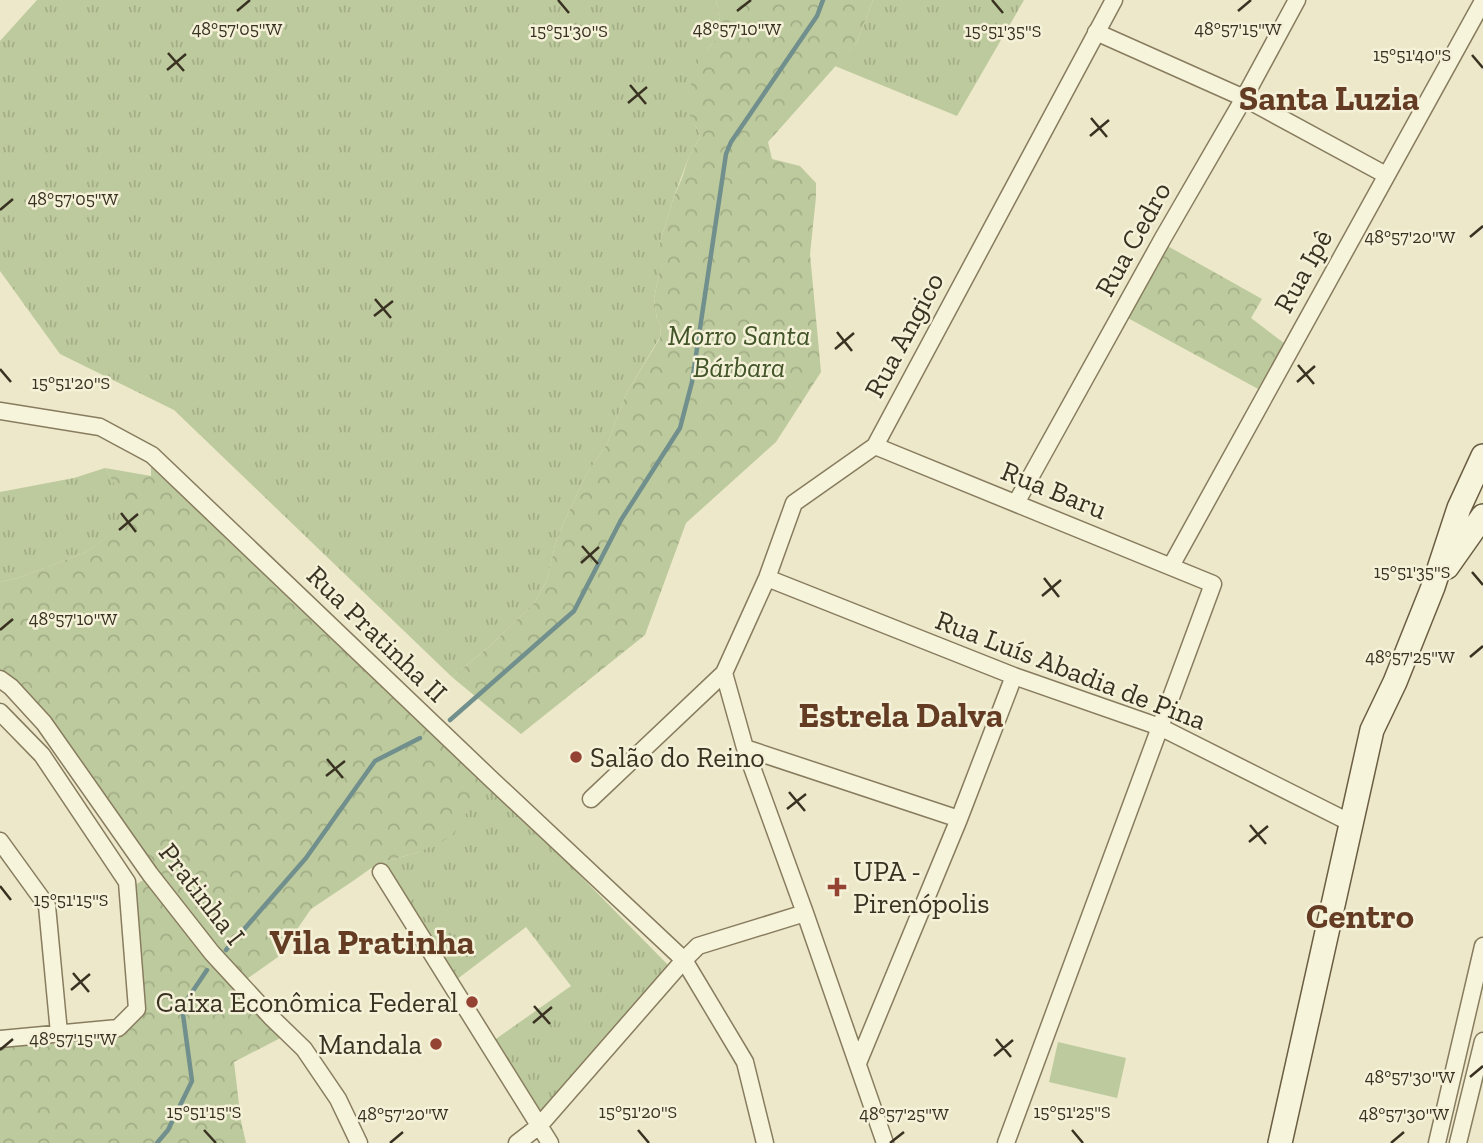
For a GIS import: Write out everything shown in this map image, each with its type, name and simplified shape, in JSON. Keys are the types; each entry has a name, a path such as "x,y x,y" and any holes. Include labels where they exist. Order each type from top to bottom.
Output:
{"street":[{"name":"Rua Angico","path":"724,673 767,578 794,503 875,446 1114,0"},
{"name":"Rua Cedro","path":"1016,503 1297,0"},
{"name":"Rua Ipê","path":"1171,566 1483,1"},
{"path":"1096,32 1244,99 1386,175"},
{"name":"Rua Pratinha II","path":"0,411 100,427 152,455 684,960 745,1062 765,1143"},
{"name":"Rua Baru","path":"875,446 1213,584 1160,727"},
{"path":"1280,1143 1372,730 1395,682 1433,587 1459,508 1483,456"},
{"path":"1433,587 1482,520 1459,508"},
{"name":"Rua Luís Abadia de Pina","path":"767,578 1014,677 1160,727 1351,823"},
{"path":"591,799 724,673 745,748 885,1143"},
{"path":"858,1063 959,819 1014,677"},
{"name":"Pratinha I","path":"4,687 44,723 150,874 212,953 304,1049 338,1099 359,1143"},
{"path":"0,712 41,755 127,882 137,1009 118,1028 0,1039"},
{"path":"1006,1143 1160,727"},
{"path":"745,748 959,819"},
{"path":"0,841 47,906 59,1033"},
{"path":"381,872 550,1143"},
{"path":"517,1143 540,1126 698,946 805,913"},
{"path":"1437,1143 1483,946"},
{"path":"1458,1143 1483,1041"}],"green space":[{"path":"37,0 716,0 720,22 718,36 707,50 693,124 700,137 688,159 659,246 659,273 654,299 657,319 661,326 660,337 626,394 607,444 586,475 555,545 547,580 535,602 491,645 452,677 174,410 60,354 0,271 0,41"},
{"name":"Morro Santa Bárbara","path":"716,0 873,0 857,42 768,142 772,159 800,166 816,183 810,254 821,372 776,442 686,523 645,635 521,734 452,677 491,645 535,602 547,580 555,545 586,475 607,444 626,394 660,338 661,326 657,319 654,299 659,273 659,246 688,159 700,137 690,116 689,94 694,69 718,36 720,22"},
{"path":"873,0 1024,0 957,116 835,66 857,42"},
{"path":"1164,244 1262,299 1251,318 1285,344 1260,390 1126,317"},
{"path":"151,458 487,781 451,837 419,852 377,864 311,909 278,957 244,981 288,1034 234,1062 246,1143 0,1143 0,1041 119,1032 140,1009 135,885 153,874 44,723 0,682 0,582 18,578 86,552 134,517 105,468 151,476"},
{"path":"105,468 135,517 86,552 18,578 0,582 0,492 74,478"},
{"path":"487,781 669,966 538,1118 493,1041 571,986 526,927 456,980 377,864 419,852"},
{"path":"1058,1042 1126,1058 1117,1098 1049,1082"}],"waterway":[{"path":"450,720 574,611 621,520 680,428 692,382 726,154 731,142 817,16 823,0"},
{"path":"226,950 306,858 375,761 420,738"},
{"path":"157,1143 168,1130 192,1081 182,1007 207,970"}],"place":[{"name":"Salão do Reino","path":"576,757"},
{"name":"UPA - Pirenópolis","path":"837,887"},
{"name":"Caixa Econômica Federal","path":"472,1002"},
{"name":"Mandala","path":"436,1044"}],"district":[{"name":"Santa Luzia","path":"1329,98"},
{"name":"Estrela Dalva","path":"901,715"},
{"name":"Centro","path":"1360,916"},
{"name":"Vila Pratinha","path":"372,942"}]}
